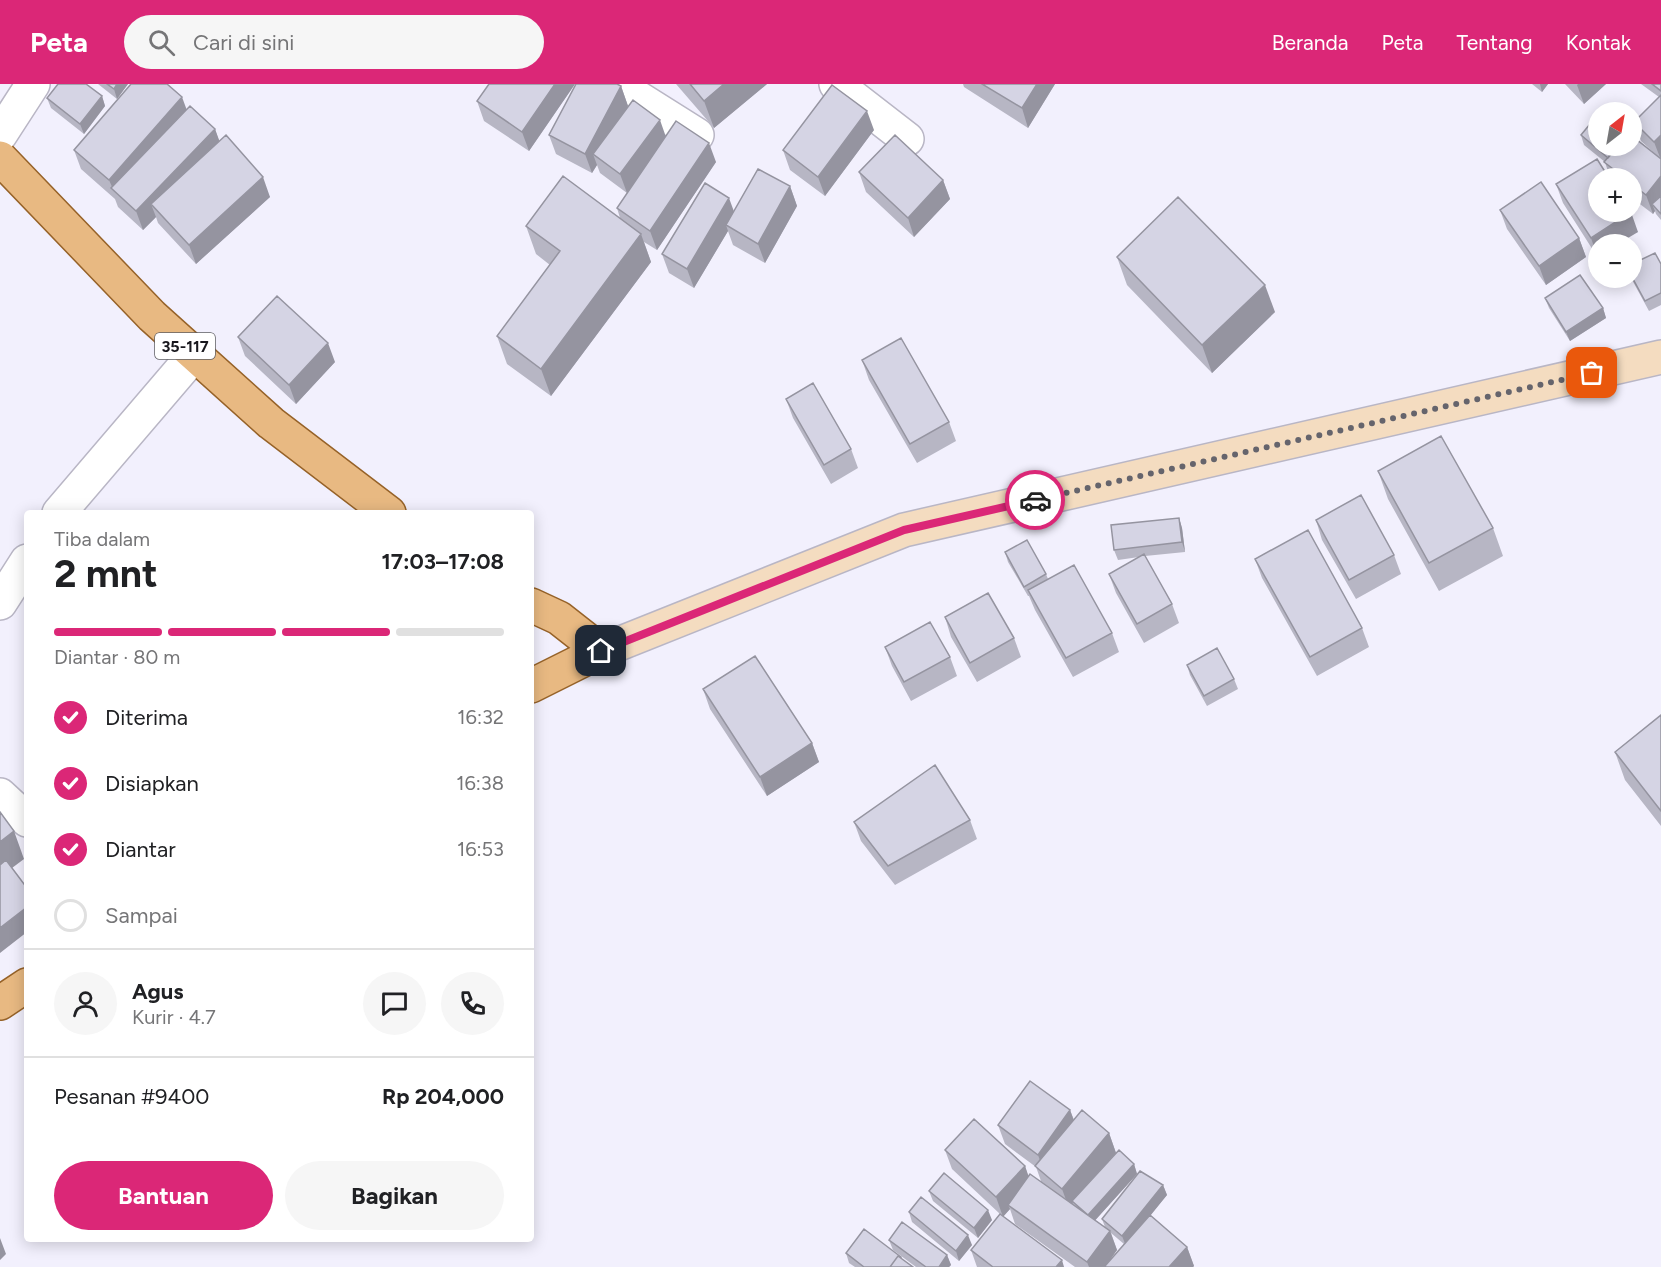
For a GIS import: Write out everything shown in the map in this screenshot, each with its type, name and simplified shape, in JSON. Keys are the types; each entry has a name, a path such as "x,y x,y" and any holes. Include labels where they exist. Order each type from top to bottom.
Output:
{"main road":[{"name":"35-117","path":"0,158 152,316 194,355 271,423 385,510"},
{"path":"534,684 601,651 904,530 1661,357"},
{"path":"534,605 560,618 601,651"},
{"path":"0,1003 24,987"}],"street":[{"path":"0,135 33,84"},
{"path":"616,84 697,135"},
{"path":"836,84 907,139"},
{"path":"61,510 194,355"},
{"path":"0,603 24,566"},
{"path":"0,795 24,817"}],"building":[{"path":"58,84 86,84 102,96 80,124 47,98"},
{"path":"107,84 117,84 114,89"},
{"path":"131,84 167,84 182,97 109,180 74,150"},
{"path":"489,84 555,84 522,132 477,101"},
{"path":"576,84 617,84 621,86 585,154 549,135"},
{"path":"690,84 724,84 704,101"},
{"path":"982,84 1037,84 1022,108"},
{"path":"1652,84 1661,84 1661,91"},
{"path":"832,85 867,111 818,177 783,150"},
{"path":"1661,95 1661,135 1654,142 1642,130 1642,114"},
{"path":"633,100 660,120 620,174 593,154"},
{"path":"190,106 215,129 136,211 111,188"},
{"path":"676,121 709,143 650,231 617,208"},
{"path":"1588,126 1588,141 1581,135"},
{"path":"226,135 263,177 189,245 151,204"},
{"path":"895,135 943,180 908,218 859,172"},
{"path":"1642,144 1661,159 1661,176 1646,195 1642,192 1642,168 1612,168 1604,162 1609,156 1642,156"},
{"path":"1597,159 1603,168 1588,168 1588,222 1616,222 1597,234 1588,234 1556,184"},
{"path":"758,169 790,186 758,244 726,225"},
{"path":"563,176 641,234 541,369 497,336 560,251 526,226"},
{"path":"1541,182 1579,238 1539,266 1500,210"},
{"path":"705,183 729,198 687,269 662,254"},
{"path":"1661,196 1661,214 1652,204"},
{"path":"1178,197 1265,285 1202,345 1117,257"},
{"path":"1655,253 1661,264 1661,293 1645,301 1638,288 1642,288 1642,259"},
{"path":"1580,275 1603,308 1566,332 1545,298"},
{"path":"277,296 328,343 289,385 238,337"},
{"path":"901,338 949,422 910,444 862,360"},
{"path":"813,383 851,449 824,465 786,399"},
{"path":"1441,436 1493,528 1429,563 1378,471"},
{"path":"1361,495 1394,555 1349,580 1316,520"},
{"path":"1179,518 1182,542 1114,550 1111,525"},
{"path":"1308,530 1362,628 1310,657 1255,559"},
{"path":"1027,540 1046,574 1024,587 1005,552"},
{"path":"1144,554 1172,604 1137,624 1109,574"},
{"path":"1074,565 1112,633 1066,658 1028,590"},
{"path":"988,593 1014,638 970,663 945,617"},
{"path":"930,622 950,657 904,682 885,647"},
{"path":"1217,648 1234,679 1204,696 1187,665"},
{"path":"755,656 812,743 760,777 703,689"},
{"path":"1661,715 1661,811 1615,752"},
{"path":"935,765 970,820 888,866 854,822"},
{"path":"0,812 14,831 0,842"},
{"path":"6,860 24,884 24,909 0,928 0,865"},
{"path":"1030,1081 1070,1110 1038,1155 998,1125"},
{"path":"1082,1110 1109,1133 1062,1189 1035,1166"},
{"path":"974,1119 1025,1166 996,1197 945,1150"},
{"path":"1119,1150 1134,1164 1088,1215 1072,1201"},
{"path":"1140,1171 1163,1185 1122,1236 1102,1219"},
{"path":"944,1173 988,1210 974,1228 929,1191"},
{"path":"1030,1174 1110,1231 1087,1262 1008,1205"},
{"path":"921,1197 968,1235 956,1251 909,1212"},
{"path":"1000,1214 1062,1260 1056,1267 993,1267 971,1250"},
{"path":"1150,1215 1187,1247 1169,1267 1106,1267 1105,1266"},
{"path":"902,1222 947,1255 939,1267 926,1267 889,1240"},
{"path":"864,1229 901,1258 898,1256 890,1267 864,1267 846,1253"},
{"path":"898,1256 913,1267 890,1267"}],"way so far":[{"path":"1035,500 1592,373"}],"route":[{"path":"601,651 904,530 1035,500"}]}
